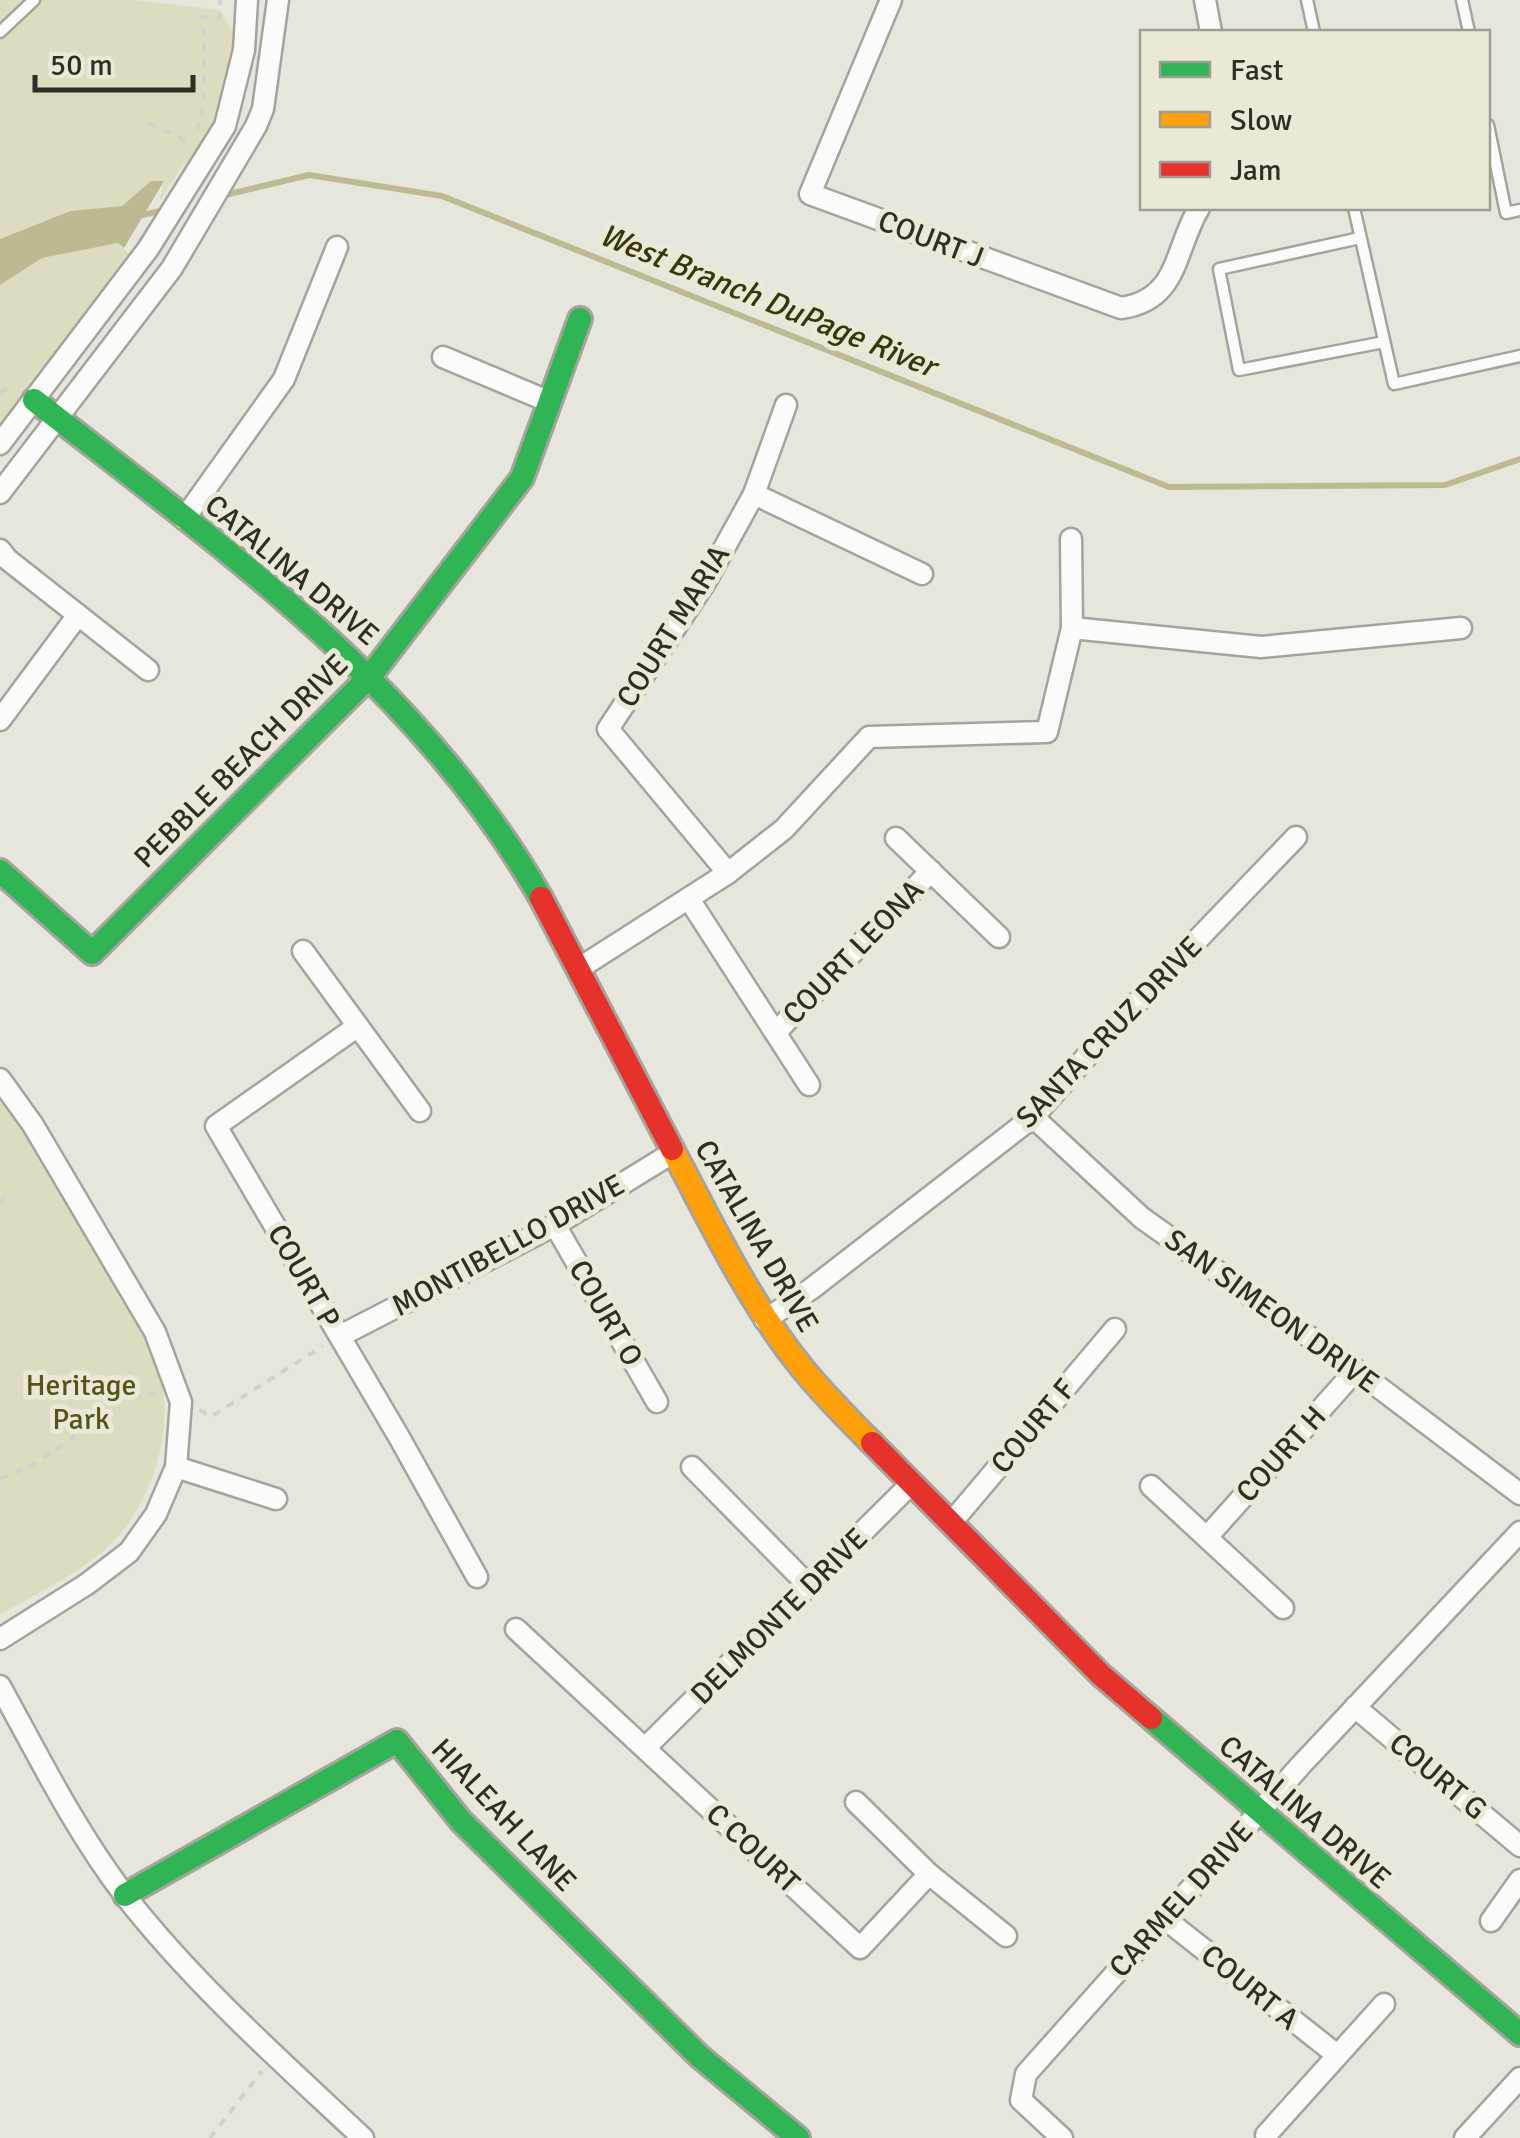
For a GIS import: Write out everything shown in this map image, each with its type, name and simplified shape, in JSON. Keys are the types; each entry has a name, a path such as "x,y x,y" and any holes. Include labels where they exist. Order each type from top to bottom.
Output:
{"street":[{"path":"0,444 148,249 195,160 225,126 244,50 247,0"},
{"path":"0,493 158,287 237,158 263,109 278,0"},
{"name":"COURT J","path":"891,0 810,194 1121,308 1144,305 1166,285 1198,210"},
{"path":"1205,0 1211,30"},
{"path":"184,519 284,379 336,247"},
{"name":"PEBBLE BEACH DRIVE","path":"0,871 92,953 370,675 522,478 580,318"},
{"path":"443,357 550,402"},
{"name":"CATALINA DRIVE","path":"34,400 315,624 433,740 482,804 526,872 766,1320 822,1392 1100,1675 1520,2034"},
{"name":"COURT MARIA","path":"728,873 608,729 706,581 754,494 786,405"},
{"path":"754,494 922,574"},
{"path":"578,969 728,873 784,828 868,737 1047,732 1072,628 1071,539"},
{"path":"0,550 7,560 148,670"},
{"path":"0,720 78,615"},
{"path":"1072,628 1262,647 1461,628"},
{"name":"SANTA CRUZ DRIVE","path":"766,1320 1033,1117 1296,837"},
{"name":"COURT LEONA","path":"896,838 999,937"},
{"name":"COURT LEONA","path":"776,1032 931,872"},
{"name":"COURT LEONA","path":"689,899 809,1085"},
{"path":"303,950 420,1110"},
{"name":"COURT P","path":"358,1026 216,1126 477,1577"},
{"path":"0,1079 33,1125 155,1332 181,1402 176,1468 156,1514 129,1552 0,1639"},
{"name":"SAN SIMEON DRIVE","path":"1033,1117 1142,1218 1356,1370 1520,1494"},
{"name":"MONTIBELLO DRIVE","path":"340,1336 556,1225 674,1152"},
{"name":"COURT O","path":"556,1225 656,1402"},
{"name":"COURT F","path":"951,1523 1115,1330"},
{"name":"COURT H","path":"1207,1537 1356,1370"},
{"path":"692,1467 809,1586"},
{"path":"176,1468 276,1498"},
{"name":"DELMONTE DRIVE","path":"645,1748 912,1483"},
{"path":"1152,1486 1283,1608"},
{"name":"CARMEL DRIVE","path":"1062,2138 1021,2100 1026,2074 1258,1812 1520,1532"},
{"name":"C COURT","path":"516,1629 860,1948 929,1874"},
{"path":"0,1686 78,1828 125,1895 214,1996 363,2138"},
{"name":"COURT G","path":"1355,1706 1520,1846"},
{"name":"HIALEAH LANE","path":"125,1895 396,1741 461,1821 686,2044 798,2138"},
{"path":"856,1802 929,1874 1006,1936"},
{"path":"1491,1921 1520,1880"},
{"name":"COURT A","path":"1164,1918 1337,2056"},
{"path":"1266,2135 1384,2004"},
{"path":"1465,2138 1520,2078"}],"lane":[{"path":"0,32 34,0"},
{"path":"1307,0 1314,30"},
{"path":"1462,0 1469,30"},
{"path":"1490,135 1506,214 1520,210"},
{"path":"1354,210 1394,384 1520,356"},
{"path":"1360,238 1219,268 1239,370 1384,342"}],"path":[{"path":"195,160 194,143 204,103 206,70 202,17 220,17 220,0"},
{"path":"148,123 194,143"},
{"path":"0,1202 8,1193"},
{"path":"0,1479 34,1464 70,1440 104,1404 157,1392 212,1416 340,1336"},
{"path":"77,1383 104,1404"},
{"path":"210,2138 275,2055"}],"green space":[{"path":"0,0 135,0 220,10 232,32 234,47 228,83 190,168 183,164 159,202 164,181 151,181 122,206 69,211 0,239"},
{"path":"118,243 135,260 0,428 0,285 42,258"},
{"name":"Heritage Park","path":"0,1098 72,1210 143,1334 160,1377 164,1428 149,1486 120,1534 79,1569 0,1615"}],"shaded area":[{"path":"151,181 164,181 124,248 118,243 42,258 0,285 0,239 70,211 122,206"}],"waterway":[{"name":"West Branch DuPage River","path":"221,196 309,175 442,196 1169,487 1445,485 1520,459"},
{"name":"West Branch DuPage River","path":"138,216 165,210"}],"traffic: fast":[{"path":"0,871 92,953 371,675 522,478 580,319"},
{"path":"34,400 246,567 377,686 437,752 492,822 541,898"},
{"path":"1151,1718 1520,2034"},
{"path":"125,1895 397,1741 461,1821 699,2056 798,2138"}],"traffic: slow":[{"path":"672,1149 765,1317 811,1379 872,1443"}],"traffic: jam":[{"path":"541,898 672,1149"},
{"path":"872,1443 1101,1675 1151,1718"}]}
